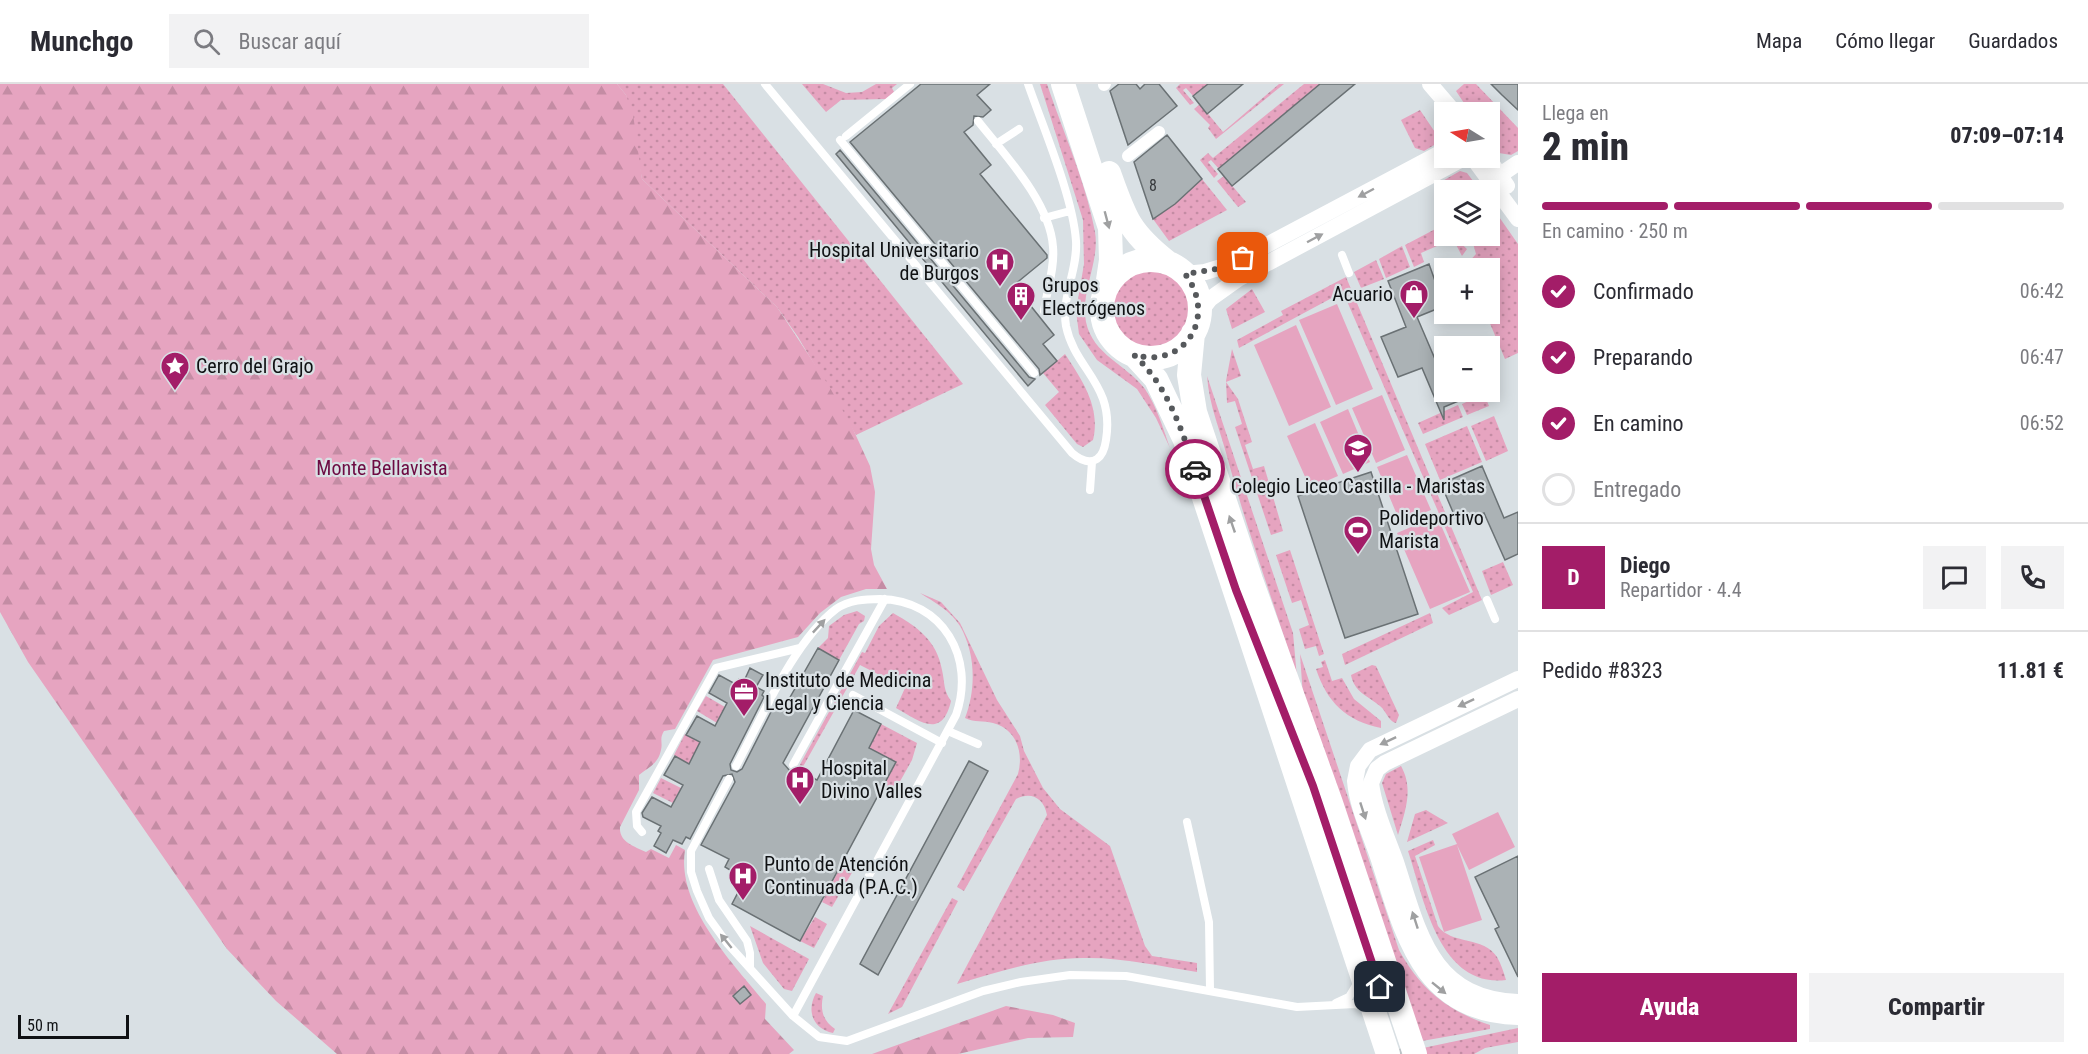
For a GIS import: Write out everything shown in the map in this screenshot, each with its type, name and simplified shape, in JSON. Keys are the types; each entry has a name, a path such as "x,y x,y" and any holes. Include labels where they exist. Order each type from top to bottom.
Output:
{"main road":[{"path":"1063,84 1110,228 1112,260 1102,310 1107,331 1120,347 1134,355 1156,379 1174,412 1331,803 1401,1052"},
{"path":"1079,84 1127,220 1140,240 1176,268 1198,296 1189,375 1195,412 1243,585 1374,1013 1401,1052"},
{"path":"1107,287 1119,272 1134,263 1151,260 1176,268"},
{"path":"1134,355 1157,357 1167,355 1185,343 1196,323"},
{"path":"1243,585 1313,786 1401,1052"}],"street":[{"path":"1430,84 1440,102"},
{"path":"1430,84 1445,102"},
{"path":"1128,156 1159,132"},
{"path":"1196,323 1210,300 1238,279 1421,172 1434,160"},
{"path":"1495,178 1518,163"},
{"path":"1176,268 1205,272 1231,264 1434,168"},
{"path":"1484,168 1518,202"},
{"path":"1492,168 1518,219"},
{"path":"1518,679 1376,746 1363,756 1356,775 1356,788 1400,925 1413,955 1431,982 1457,1001 1484,1013 1518,1017"},
{"path":"1518,699 1383,764 1372,777 1371,789 1416,924 1431,958 1454,982 1475,994 1493,1000 1518,1002"},
{"path":"1415,728 1422,744"}],"lane":[{"path":"765,84 1072,453 1078,459 1092,462 1099,458 1104,448 1106,410 1097,382 1073,346 1066,323 1065,309 1076,254 1075,232 1028,84"},
{"path":"910,84 843,138 1034,373"},
{"path":"978,121 1023,178 1044,218 1053,248 1044,311"},
{"path":"996,144 1019,129"},
{"path":"1044,218 1070,211"},
{"path":"1342,255 1350,273"},
{"path":"1089,490 1092,462"},
{"path":"793,765 885,600"},
{"path":"1487,600 1495,619"},
{"path":"736,766 800,648 822,621 843,605 855,601 905,602 930,614 943,627 953,644 962,676 959,706 942,743 793,1016"},
{"path":"642,832 635,820 636,812 716,668 800,648"},
{"path":"853,695 942,743"},
{"path":"948,731 978,744"},
{"path":"729,779 691,851 691,872 713,923 793,1016 819,1037 847,1041 983,991 1046,978 1096,974 1126,976 1297,1006 1355,1004 1374,1013"},
{"path":"1187,822 1209,922 1210,990"},
{"path":"709,870 720,900 747,941 750,967"},
{"path":"1333,1005 1353,993 1360,968"}],"green space":[{"name":"Monte Bellavista","path":"0,84 617,84 626,95 633,114 642,179 777,307 829,386 852,427 870,466 875,492 871,549 874,565 887,589 866,589 841,597 820,613 798,637 713,660 675,729 664,731 658,759 639,775 639,790 620,827 625,840 646,852 651,849 669,858 676,845 685,850 685,871 689,892 698,913 724,952 766,1004 765,1019 794,1050 789,1054 337,1054 276,1001 227,949 28,662 0,612"},
{"path":"617,84 723,84 963,384 856,435 798,337 777,307 642,179 626,95"},
{"path":"802,84 823,84 846,93 862,92 876,84 897,84 892,88 894,92 886,99 841,100 826,112"},
{"path":"1040,84 1047,84 1080,176 1095,232 1095,254 1086,300 1086,322 1090,333 1103,351 1145,389 1156,410 1170,448 1156,418 1137,389 1097,360 1079,334 1076,311 1084,264 1083,220"},
{"path":"1180,84 1210,84 1194,97 1186,88 1183,90 1194,103 1190,105 1176,88"},
{"path":"1279,84 1284,84 1216,139 1208,128 1210,125 1194,109 1200,104 1223,132"},
{"path":"1304,84 1322,84 1219,169 1211,160 1208,162 1218,174 1214,178 1200,160 1208,153 1213,158"},
{"path":"1464,84 1476,84 1493,102 1463,102 1456,91"},
{"path":"1500,109 1518,128 1518,151 1511,155 1500,153"},
{"path":"1420,110 1434,131 1434,145 1424,151 1415,148 1401,120"},
{"path":"1460,171 1467,173 1472,180 1444,180"},
{"path":"1224,176 1246,202 1238,207 1217,181"},
{"path":"1202,179 1227,210 1169,241 1153,219 1172,206"},
{"path":"1500,218 1518,244 1518,353 1505,359 1500,347 1500,336 1495,336 1490,324 1500,324 1500,258 1472,258 1476,254 1474,246 1500,246"},
{"path":"1434,230 1434,246 1437,246 1421,253 1424,262 1414,267 1405,245"},
{"path":"1402,246 1410,267 1386,278 1379,259"},
{"path":"1457,246 1464,246 1467,249 1462,256"},
{"path":"1376,260 1384,279 1361,288 1354,272"},
{"path":"1151,271 1165,274 1178,282 1186,295 1189,309 1186,323 1178,336 1165,344 1151,347 1137,344 1124,336 1116,323 1113,309 1116,295 1124,282 1137,274"},
{"path":"1346,277 1482,600 1449,615 1442,608 1473,592 1343,292 1239,348 1237,340 1283,315 1281,311"},
{"path":"1252,289 1265,312 1232,329 1226,309"},
{"path":"1337,304 1373,389 1336,405 1299,320"},
{"path":"1296,325 1331,407 1289,426 1254,345"},
{"path":"1232,349 1241,376 1226,381"},
{"path":"1065,354 1078,374 1092,405 1095,428 1093,440 1083,447 1077,444 1045,405 1059,392 1043,373"},
{"path":"1207,376 1293,633 1297,678 1236,488 1213,408"},
{"path":"1226,382 1238,399 1252,442 1245,445 1253,469 1264,466 1283,531 1271,535 1235,427 1242,424 1235,401 1227,403"},
{"path":"1382,395 1405,450 1376,463 1352,408"},
{"path":"1487,402 1489,406 1467,415 1462,404"},
{"path":"1458,405 1463,417 1423,434 1418,423"},
{"path":"1348,409 1370,462 1343,474 1320,422"},
{"path":"1494,416 1508,451 1486,461 1471,426"},
{"path":"1315,423 1338,476 1310,488 1287,436"},
{"path":"1467,426 1482,462 1440,480 1425,444"},
{"path":"1407,455 1431,510 1400,522 1377,467"},
{"path":"1437,516 1470,592 1430,609 1397,533"},
{"path":"1290,550 1324,654 1319,656 1316,646 1305,649 1299,629 1309,625 1301,600 1292,603 1276,555"},
{"path":"1503,562 1513,585 1491,595 1482,571"},
{"path":"920,593 941,602 960,623 997,700 1020,736 1024,751 1043,788 1060,809 1110,846 1145,946 1152,956 1197,963 1197,972 1112,959 1067,959 1019,966 957,984 1047,815 1040,800 1032,796 1016,799 964,891 957,887 1018,774 1019,750 1013,736 1001,726 965,718 971,696 973,672 969,648 960,626 952,616"},
{"path":"857,611 865,616 864,621 859,624 839,660 818,648 828,638 829,626 844,615"},
{"path":"893,613 925,636 936,651 945,690 951,701 947,713 936,724 921,722 913,718 896,708 905,688 860,665 800,772 797,770 862,652 865,653 879,626"},
{"path":"1430,613 1433,623 1345,665 1342,654"},
{"path":"1300,654 1399,950 1426,988 1461,1013 1490,1025 1490,1029 1422,1041 1303,697"},
{"path":"1325,660 1332,681 1342,678 1354,699 1381,721 1381,728 1348,715 1332,700 1316,669 1323,667 1321,662"},
{"path":"1372,665 1376,666 1399,715 1396,723 1380,706 1355,686 1351,675"},
{"path":"706,696 725,707 717,723 697,711"},
{"path":"881,724 917,743 912,760 893,794 883,787 896,762 869,748"},
{"path":"685,734 701,743 689,764 674,755"},
{"path":"1401,766 1408,792 1398,835 1382,783 1386,774"},
{"path":"661,778 681,788 673,803 653,793"},
{"path":"1426,810 1448,823 1407,842 1415,814"},
{"path":"1498,812 1515,847 1469,870 1457,845 1482,920 1444,932 1419,857 1457,844 1452,834"},
{"path":"1433,840 1435,845 1415,856 1438,926 1451,936 1491,950 1497,957 1506,980 1483,979 1465,970 1450,955 1438,936 1428,915 1408,851"},
{"path":"846,857 857,864 832,907 822,902"},
{"path":"952,898 958,901 902,1007 888,1014"},
{"path":"815,917 827,924 814,948 800,941"},
{"path":"750,926 809,959 792,991 784,989 763,963"},
{"path":"816,993 823,996 823,1015 835,1029 833,1033 820,1028 813,1018 812,1006"},
{"path":"1006,1006 1053,1015 1075,1023 1073,1037 1028,1038 958,1054 872,1054"},
{"path":"1518,1028 1518,1042 1485,1048 1474,1054 1424,1054 1423,1048"}],"building":[{"path":"921,84 990,84 977,95 991,110 983,117 974,116 973,125 964,132 991,165 980,174 1047,255 1047,258 1014,285 1054,335 1043,344 1057,361 1040,375 1039,369 850,142"},
{"path":"1119,84 1136,84 1140,89 1145,84 1159,84 1177,106 1128,145 1110,91"},
{"path":"1208,84 1243,84 1207,114 1193,96"},
{"path":"1320,84 1355,84 1232,186 1218,169"},
{"path":"1491,84 1518,84 1518,110 1502,95"},
{"path":"1167,135 1202,179 1175,204 1153,219 1134,162"},
{"path":"840,150 1029,377 1035,379 1028,386 836,154"},
{"path":"1429,264 1434,278 1434,310 1417,317 1434,357 1434,396 1422,368 1398,377 1381,337 1406,327 1388,281"},
{"path":"1436,402 1456,402 1444,407 1444,420"},
{"path":"1482,466 1504,518 1518,512 1518,554 1505,560 1484,513 1458,524 1441,484"},
{"name":"Polideportivo Marista","path":"1371,472 1418,614 1345,638 1298,496"},
{"name":"Hospital Divino Valles","path":"818,648 839,660 783,763 790,771 797,770 817,780 854,710 881,724 869,748 896,762 800,941 732,904 745,879 725,867 729,859 701,845 735,782 732,774 723,776 690,839 686,837 682,844 673,840 666,853 654,846 661,833 658,831 661,826 643,817 642,813 652,797 671,807 683,785 664,775 675,756 689,764 700,742 686,735 697,716 715,726 727,703 709,693 719,675 737,685 739,679 744,681 750,668 763,675 756,687 764,691 762,695 764,697 730,764 731,770 737,772 742,769 776,702 785,706"},
{"path":"969,761 988,771 878,975 860,964"},
{"path":"1518,856 1518,977 1495,929 1499,927 1475,877"},
{"path":"744,986 751,995 740,1004 733,996"}],"tunnel":[{"path":"1399,1049 1401,1054"}],"way so far":[{"path":"1195,469 1167,397 1149,368 1134,355 1157,357 1167,355 1185,343 1193,333 1199,313 1198,296 1193,284 1185,274 1225,267 1243,258"}],"place":[{"name":"Hospital Universitario de Burgos","path":"1000,288"},
{"name":"Acuario","path":"1414,320"},
{"name":"Grupos Electrógenos","path":"1021,322"},
{"name":"Cerro del Grajo","path":"175,392"},
{"name":"Colegio Liceo Castilla - Maristas","path":"1358,474"},
{"name":"Polideportivo Marista","path":"1358,556"},
{"name":"Instituto de Medicina Legal y Ciencia","path":"744,718"},
{"name":"Hospital Divino Valles","path":"800,806"},
{"name":"Punto de Atención Continuada (P.A.C.)","path":"743,902"}],"route":[{"path":"1195,469 1236,590 1313,786 1380,987"}]}
